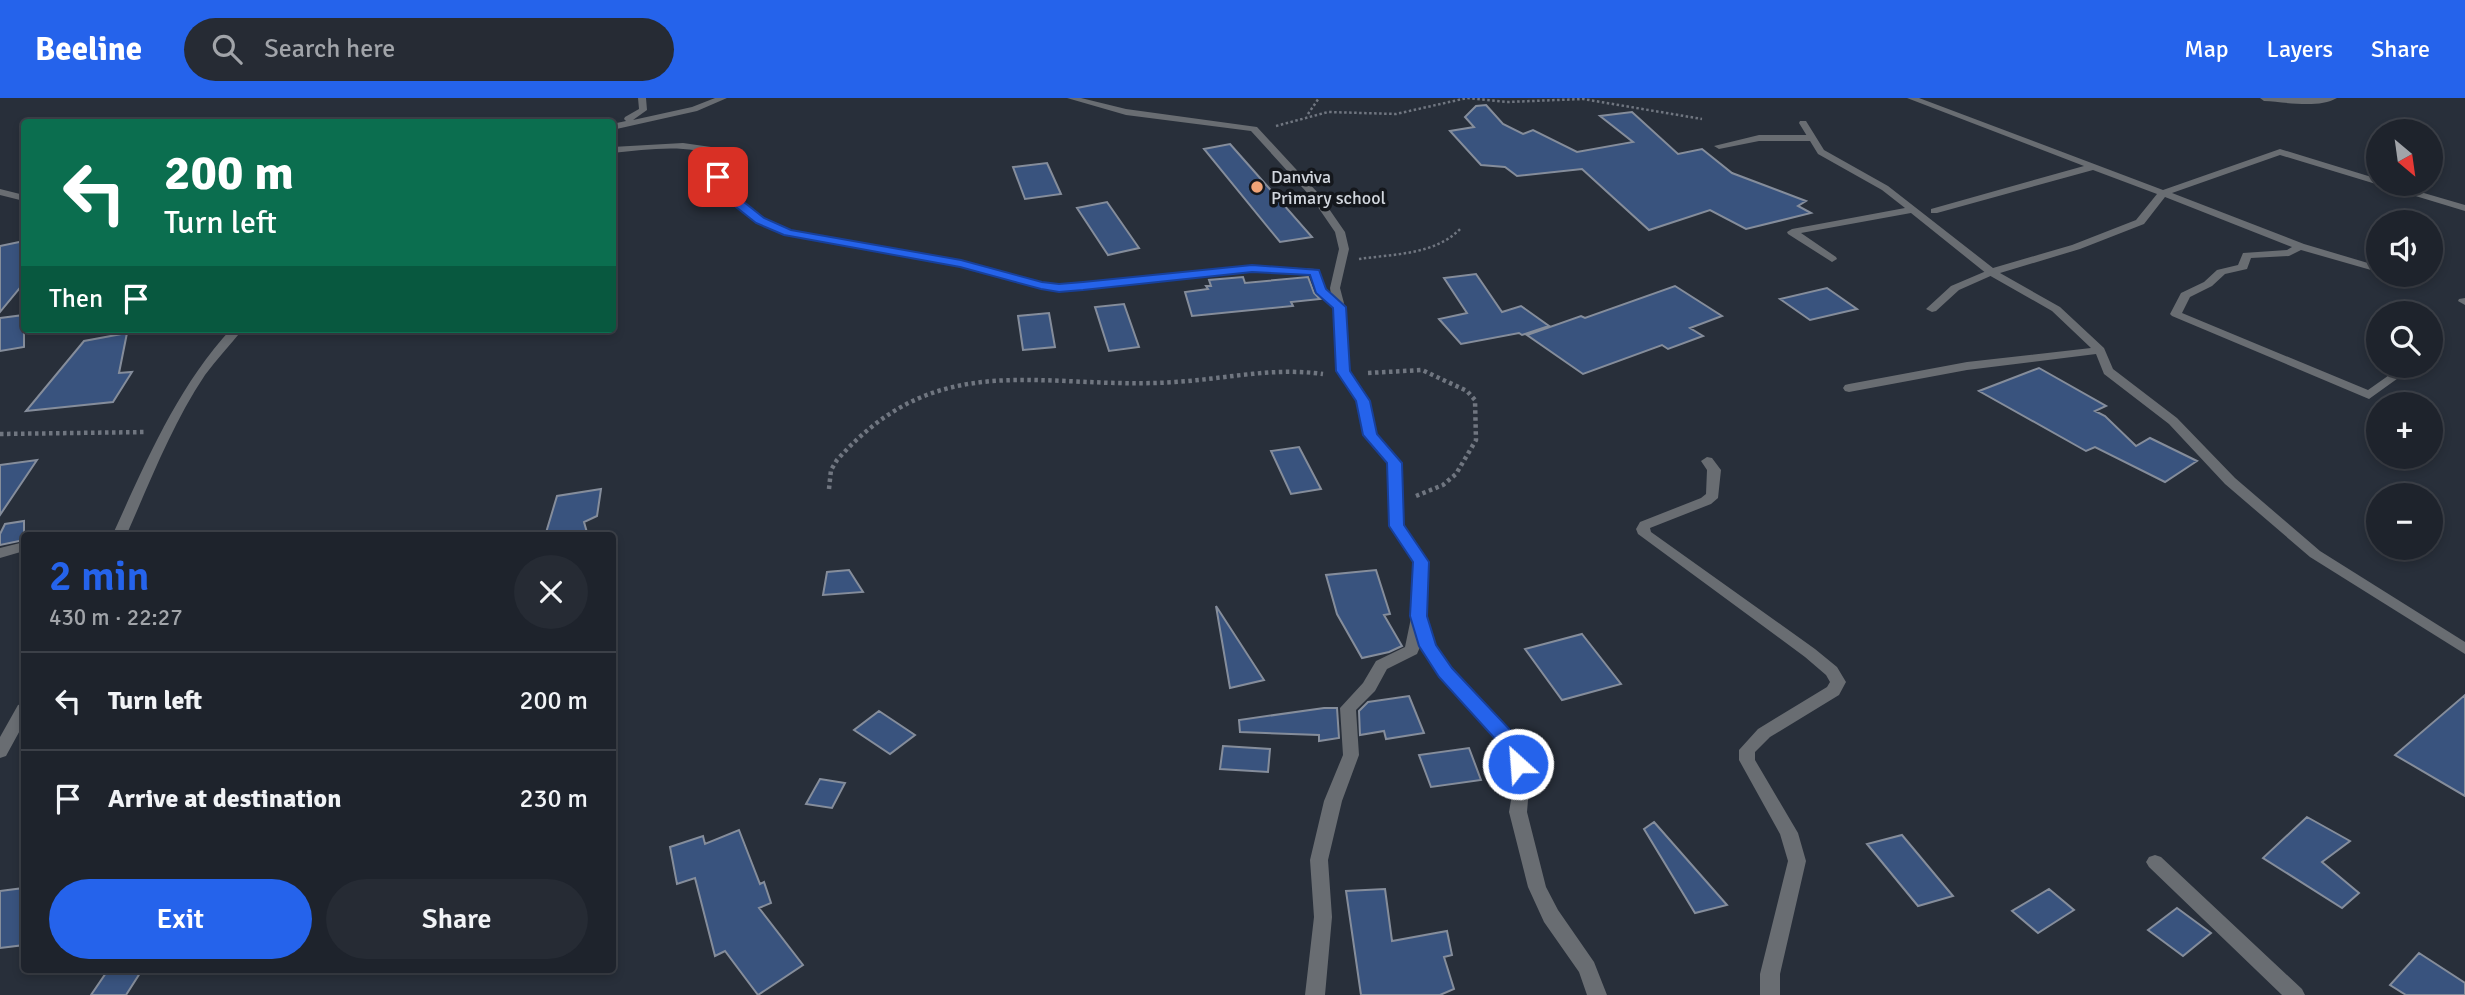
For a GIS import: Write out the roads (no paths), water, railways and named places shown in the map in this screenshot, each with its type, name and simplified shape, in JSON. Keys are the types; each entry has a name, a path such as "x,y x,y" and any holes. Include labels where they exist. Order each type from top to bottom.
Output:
{"street":[{"path":"616,124 643,110 642,98"},
{"path":"616,125 686,110 723,98"},
{"path":"1070,98 1126,112 1249,127 1259,132 1273,152 1302,179 1331,214 1340,232 1342,263 1335,288 1339,307 1343,371 1363,401 1370,435 1395,463 1396,526 1421,562 1418,616 1412,650 1381,665 1369,687 1349,708 1351,755 1333,801 1319,860 1323,917 1315,995"},
{"path":"1912,98 1933,98"},
{"path":"1912,98 2301,246 2366,266"},
{"path":"2263,98 2306,101 2333,98"},
{"path":"1803,123 1821,152 1885,188 1991,272 2056,309 2100,350 2108,370 2173,421 2230,481 2315,554 2465,649"},
{"path":"1718,146 1759,138 1810,138"},
{"path":"616,150 689,147 712,149 723,155 725,161 718,177 740,205 760,221 788,233 814,239 961,264 1059,288 1252,268 1315,272 1320,290 1339,307"},
{"path":"1932,309 1955,288 1991,272 2076,247 2140,222 2163,193 2280,152 2366,178"},
{"path":"1934,211 2092,167"},
{"path":"0,192 21,197"},
{"path":"2424,196 2465,208"},
{"path":"1832,259 1792,232 1912,211"},
{"path":"2301,246 2289,253 2247,256 2243,267 2221,272 2208,284 2185,295 2176,314 2369,395 2392,378"},
{"path":"121,532 165,432 204,367 234,333"},
{"path":"1849,388 1967,366 2100,350"},
{"path":"1707,461 1713,470 1713,495 1696,505 1645,525 1645,534 1810,653 1832,671 1838,682 1833,691 1764,733 1746,750 1746,760 1789,833 1797,862 1770,974 1770,995"},
{"path":"0,553 21,548"},
{"path":"1418,616 1427,646 1445,673 1500,730 1514,753 1521,788 1518,812 1537,887 1551,916 1587,968 1597,995"},
{"path":"0,752 21,714"},
{"path":"2155,862 2295,995"}],"place":[{"name":"Danviva Primary school","path":"1257,187"}]}
